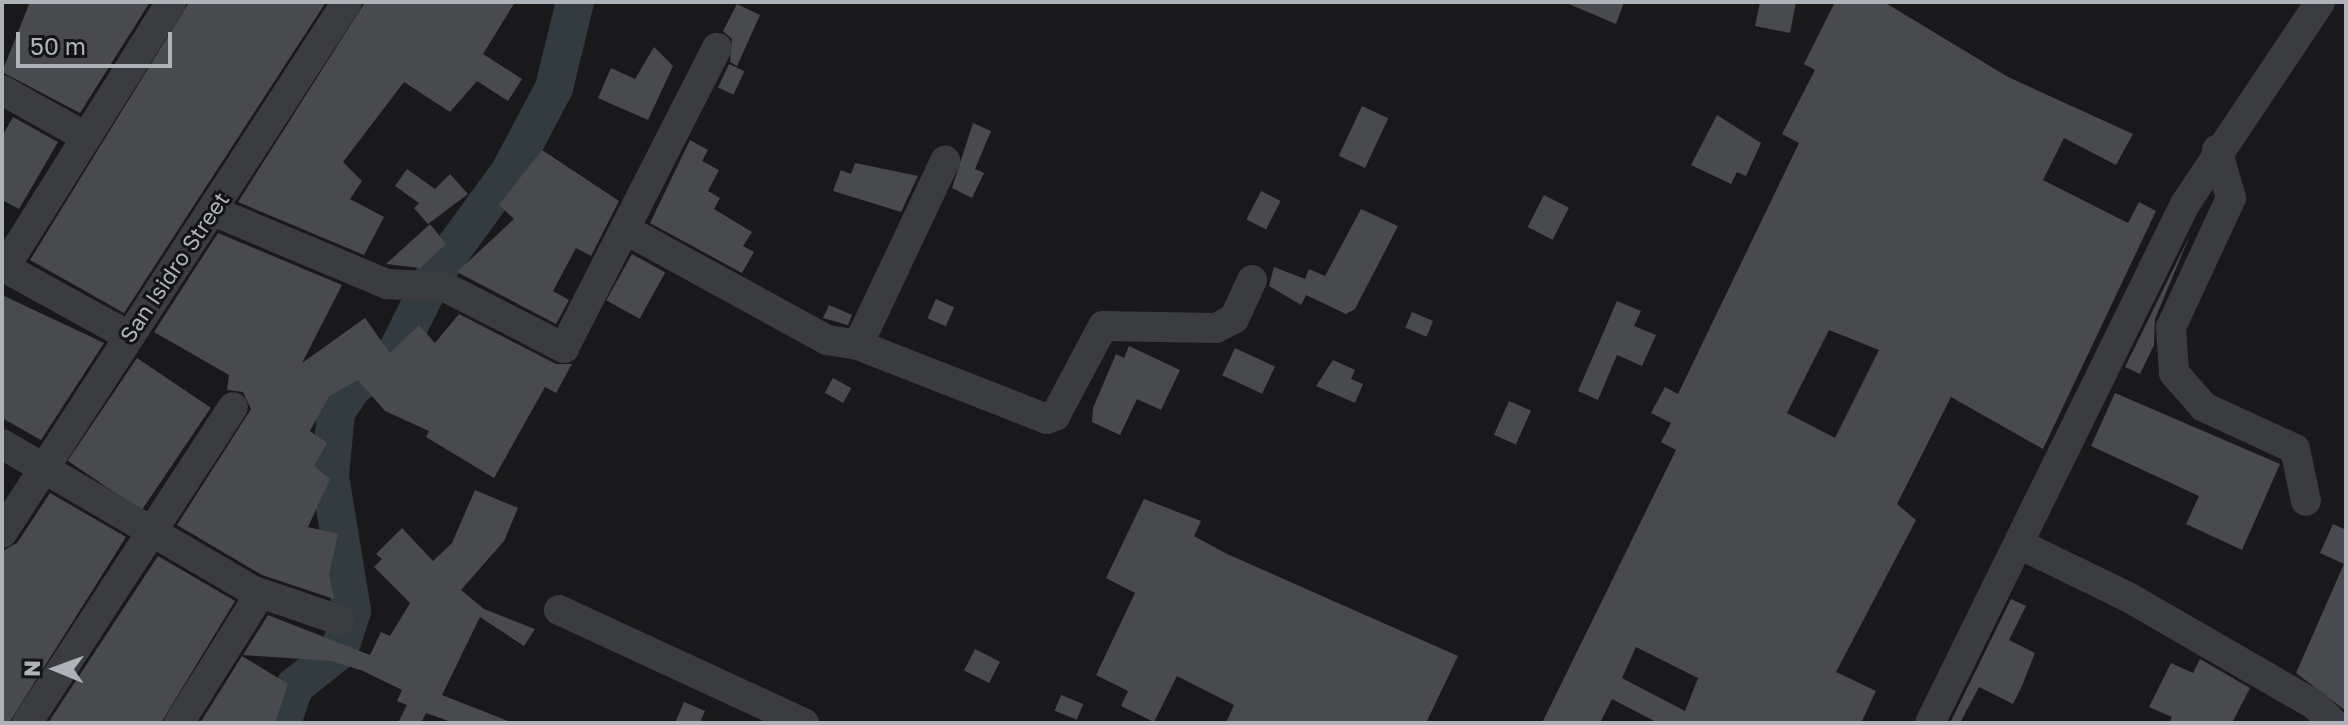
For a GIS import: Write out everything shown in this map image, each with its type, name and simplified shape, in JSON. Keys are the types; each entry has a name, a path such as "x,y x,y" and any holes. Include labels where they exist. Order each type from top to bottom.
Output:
{"street":[{"path":"127,335 3,266 171,2"},
{"name":"San Isidro Street","path":"2,533 127,335 213,211 347,2"},
{"path":"1930,723 2217,150 2320,2"},
{"path":"213,211 362,275 431,286 564,348 628,231 717,48"},
{"path":"2,90 84,136"},
{"path":"2217,150 2231,198 2171,327 2174,373 2204,407 2295,449 2306,501"},
{"path":"858,345 945,161"},
{"path":"628,231 827,340 858,345 1047,419 1055,416 1103,326 1216,328 1234,319 1252,280"},
{"path":"2,713 25,723 233,407"},
{"path":"2,444 260,594 339,620"},
{"path":"2021,545 2128,597 2315,705 2333,723"},
{"path":"179,723 260,594"},
{"path":"559,610 804,723"}],"building":[{"path":"30,2 150,2 80,113 2,72"},
{"path":"189,2 326,2 124,313 30,260"},
{"path":"365,2 515,2 483,54 522,79 508,101 477,81 450,112 404,82 343,162 362,181 350,199 384,217 364,255 238,202"},
{"path":"1564,2 1624,2 1616,24"},
{"path":"1760,2 1796,2 1790,33 1755,26"},
{"path":"1835,2 1884,2 2008,77 2133,134 2116,165 2064,138 2043,180 2128,223 2139,202 2156,211 2043,449 1951,397 1897,504 1916,520 1836,672 1876,691 1861,723 1658,723 1612,699 1600,723 1542,723 1676,450 1661,442 1671,423 1651,413 1665,387 1678,394 1799,143 1782,134 1815,70 1804,64","holes":["1829,330 1879,350 1835,438 1787,413","1636,647 1698,678 1685,711 1622,678"]},
{"path":"737,4 760,15 737,66 730,62 732,39 723,31"},
{"path":"654,47 673,66 648,120 598,98 611,68 635,79"},
{"path":"729,64 744,71 733,95 718,88"},
{"path":"1362,106 1388,118 1365,168 1339,156"},
{"path":"1717,115 1761,143 1746,176 1737,172 1731,184 1691,165"},
{"path":"13,117 58,142 19,209 2,200 2,136"},
{"path":"973,123 991,131 975,169 984,173 972,198 952,188"},
{"path":"690,140 708,150 702,161 719,170 708,191 720,198 714,209 752,232 743,246 754,252 742,273 650,223"},
{"path":"542,150 619,201 591,256 576,248 553,291 569,300 556,324 457,272 514,219 499,205"},
{"path":"855,163 918,176 901,212 833,191 841,170 851,174"},
{"path":"407,169 435,189 450,174 468,194 428,224 414,208 419,203 395,186"},
{"path":"1261,191 1281,201 1266,229 1246,220"},
{"path":"1544,195 1569,208 1553,240 1528,227"},
{"path":"1361,209 1398,226 1355,309 1346,314 1306,295 1301,305 1269,286 1274,267 1305,279 1309,269 1325,276"},
{"path":"430,224 446,244 420,268 386,264"},
{"path":"218,233 342,285 302,363 365,318 390,353 419,325 435,343 459,314 556,364 572,364 556,393 545,387 494,478 426,437 429,431 385,411 358,380 329,396 310,431 327,443 314,466 330,479 308,527 338,534 329,574 334,599 262,575 177,525 251,409 243,392 227,390 229,375 154,332"},
{"path":"2190,235 2155,319 2154,345 2140,374 2125,367"},
{"path":"632,254 665,272 640,319 606,300"},
{"path":"2,295 104,343 41,440 2,418"},
{"path":"936,299 954,307 946,326 927,318"},
{"path":"1617,301 1641,311 1634,326 1656,335 1642,366 1617,355 1598,400 1578,391"},
{"path":"829,305 852,315 848,325 823,318"},
{"path":"1412,312 1433,321 1427,337 1405,328"},
{"path":"1129,346 1180,370 1161,410 1137,399 1120,435 1092,422 1093,408 1116,354 1124,358"},
{"path":"1235,348 1275,367 1262,394 1222,375"},
{"path":"137,358 211,408 141,511 68,461"},
{"path":"1333,360 1355,370 1351,379 1363,384 1355,403 1316,386"},
{"path":"833,378 851,388 843,403 825,393"},
{"path":"2115,393 2280,464 2242,550 2186,524 2199,496 2091,446"},
{"path":"1509,401 1531,411 1516,445 1494,435"},
{"path":"475,490 518,508 504,541 461,590 484,609 535,629 524,646 480,617 442,695 513,723 454,723 426,713 421,723 398,723 407,705 397,701 402,690 363,671 332,661 243,655 268,615 370,655 381,632 390,636 410,603 374,567 382,559 376,554 402,528 433,561 452,543"},
{"path":"50,493 126,537 9,723 2,723 2,551 17,543"},
{"path":"1144,499 1201,521 1194,536 1227,554 1458,656 1426,723 1226,723 1234,705 1177,676 1154,722 1121,706 1128,691 1096,675 1135,593 1106,578"},
{"path":"2333,524 2346,530 2346,711 2296,673 2344,564 2320,553"},
{"path":"158,556 235,601 161,723 48,723"},
{"path":"2011,599 2026,606 2009,640 2035,653 2022,686 2013,704 1979,687 1960,723 1950,723"},
{"path":"975,649 1000,662 989,683 964,670"},
{"path":"242,656 288,684 275,723 200,723"},
{"path":"2200,659 2250,688 2232,723 2169,723 2172,717 2149,707 2171,663 2193,673"},
{"path":"1061,695 1083,704 1077,720 1055,711"},
{"path":"684,702 705,711 700,723 675,723"}],"waterway":[{"path":"282,723 295,686 339,651 352,611 330,476 336,412 353,387 395,355 435,274 510,171 554,88 575,2"}]}
